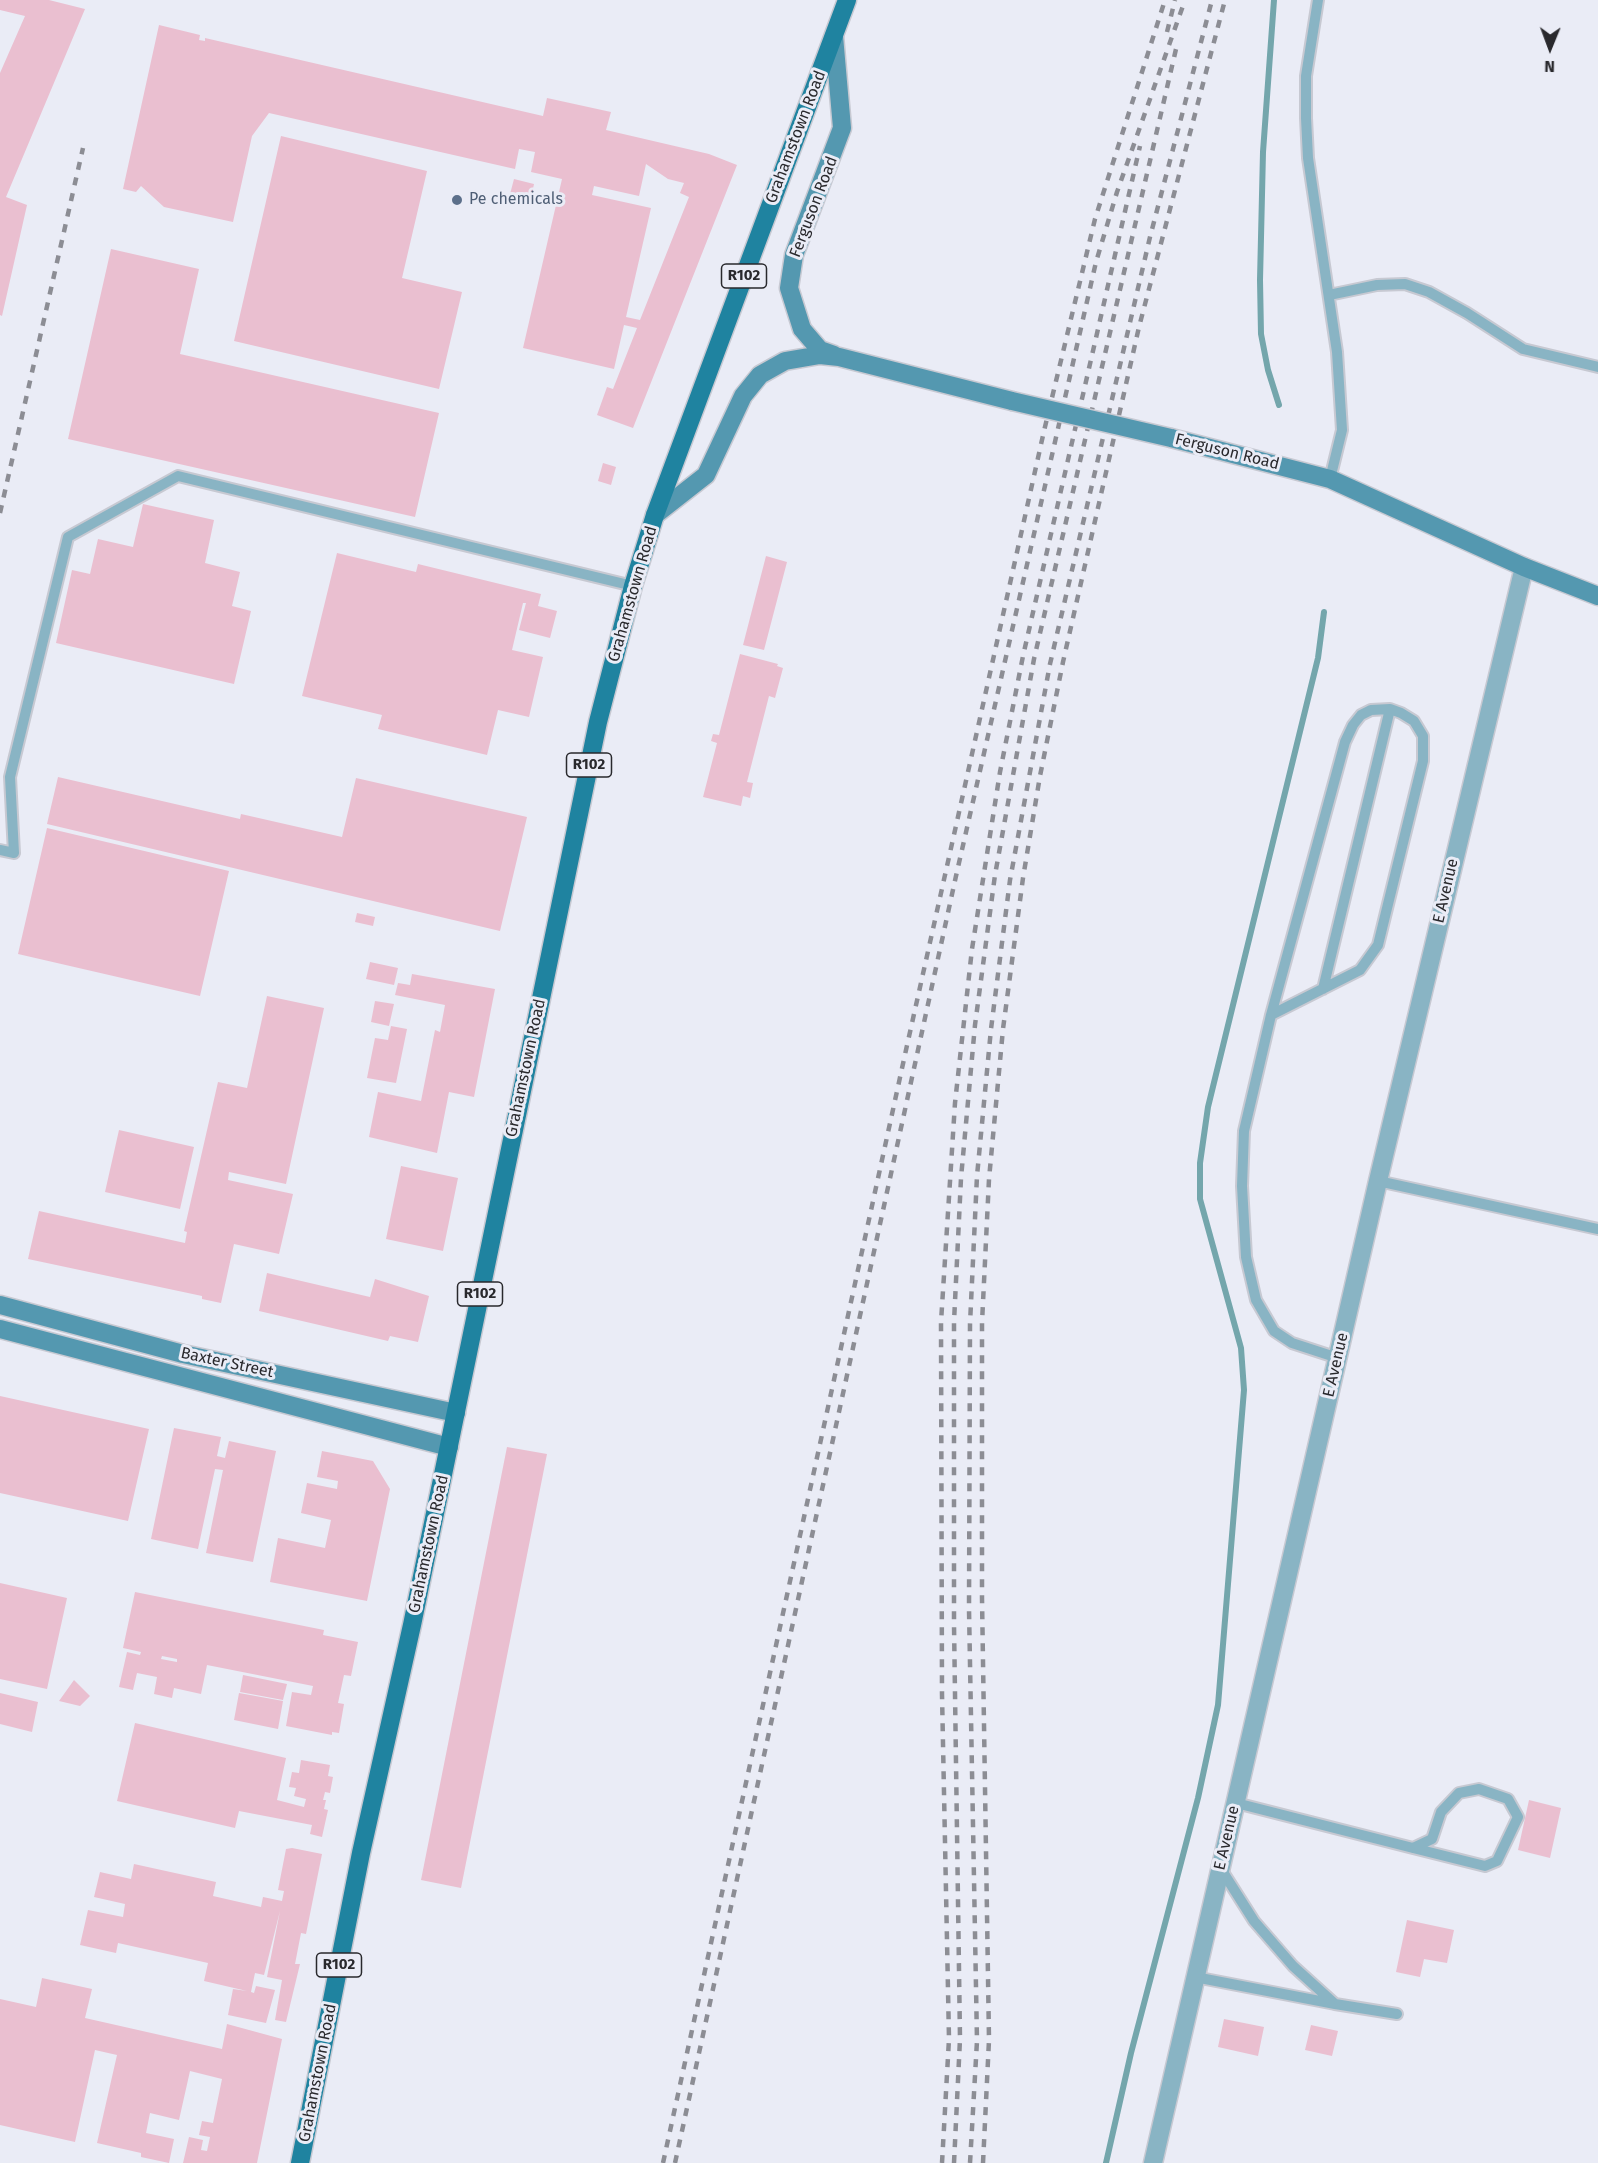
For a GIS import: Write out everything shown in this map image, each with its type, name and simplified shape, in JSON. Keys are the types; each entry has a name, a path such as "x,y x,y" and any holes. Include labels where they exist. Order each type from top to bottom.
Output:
{"main road":[{"name":"Grahamstown Road","path":"300,2163 361,1853 449,1447 586,779 633,586 655,514 848,0"},
{"name":"Ferguson Road","path":"834,36 842,128 837,147 794,255 789,288 796,317 810,340 820,350 839,357 1012,401 1172,438 1330,479 1524,567 1598,596"},
{"name":"Ferguson Road","path":"655,514 706,475 743,396 760,375 785,361 800,357 839,357"},
{"name":"Baxter Street","path":"0,1305 183,1354 456,1413"},
{"name":"Baxter Street","path":"0,1329 449,1447"}],"street":[{"name":"E Avenue","path":"1153,2163 1378,1181 1524,567"}],"lane":[{"path":"1318,0 1306,76 1306,118 1308,158 1337,352 1342,430 1330,479"},
{"path":"1329,296 1377,285 1405,284 1429,292 1458,307 1523,349 1598,367"},
{"path":"0,850 14,853 10,777 68,537 178,476 633,586"},
{"path":"1323,989 1390,709"},
{"path":"1271,1015 1360,970 1378,945 1423,761 1423,736 1414,721 1390,709 1371,710 1361,715 1345,742 1271,1015 1244,1131 1242,1186 1246,1257 1256,1300 1274,1331 1292,1343 1338,1358"},
{"path":"1378,1181 1598,1229"},
{"path":"1236,1803 1413,1848 1485,1866 1497,1861 1518,1817 1508,1799 1479,1789 1459,1793 1441,1812 1432,1839 1413,1848"},
{"path":"1220,1869 1254,1921 1293,1966 1335,2004"},
{"path":"1196,1977 1397,2014"}],"building":[{"path":"0,0 49,0 85,9 6,197 27,205 2,316 0,315 0,73 25,16 0,10"},
{"path":"159,25 200,35 199,40 205,41 205,38 543,116 547,98 611,112 606,130 709,154 737,165 633,428 597,415 607,387 613,389 637,328 624,325 614,369 523,348 562,179 531,172 535,152 519,149 515,169 269,113 252,136 233,222 164,207 141,186 136,192 123,189","holes":["646,164 668,179 684,183 680,193 689,197 640,320 626,317 651,208 592,195 594,186 639,196"]},
{"path":"281,136 427,171 402,278 462,292 439,389 234,341"},
{"path":"514,179 534,184 530,203 509,198"},
{"path":"111,249 199,269 180,354 439,413 415,517 68,439"},
{"path":"603,463 616,467 611,485 598,481"},
{"path":"143,504 214,520 205,563 240,572 232,606 251,611 234,684 56,643 72,570 90,574 98,539 133,547"},
{"path":"337,553 416,572 418,564 541,594 538,606 557,611 550,638 519,630 526,603 523,603 512,650 543,657 529,717 498,710 487,755 378,729 382,715 302,696"},
{"path":"766,556 787,562 764,650 743,645"},
{"path":"740,654 778,664 777,666 783,668 775,698 769,696 747,782 753,783 750,798 743,796 741,806 703,797 717,743 711,741 713,734 719,735"},
{"path":"58,777 240,819 241,814 342,837 356,778 527,817 500,931 47,824"},
{"path":"47,828 229,871 200,996 18,954"},
{"path":"357,913 375,917 373,926 355,922"},
{"path":"370,962 398,968 394,985 366,979"},
{"path":"412,974 495,989 474,1097 449,1092 437,1153 369,1137 378,1092 421,1101 435,1030 440,1032 445,1005 395,995 398,983 410,985"},
{"path":"267,996 324,1008 286,1184 229,1172 228,1180 293,1194 279,1254 234,1244 221,1303 202,1299 202,1296 28,1259 39,1211 185,1243 187,1232 184,1231 218,1082 247,1088"},
{"path":"375,1001 394,1004 389,1026 371,1022"},
{"path":"391,1026 407,1029 396,1083 367,1078 375,1038 388,1040"},
{"path":"119,1130 194,1147 180,1209 105,1192"},
{"path":"401,1166 458,1178 443,1251 386,1239"},
{"path":"267,1273 370,1297 375,1279 429,1296 418,1342 390,1336 388,1341 259,1311"},
{"path":"0,1396 149,1429 128,1521 0,1493"},
{"path":"174,1428 221,1437 217,1456 225,1458 229,1441 276,1451 253,1562 206,1553 223,1470 215,1469 198,1549 151,1539"},
{"path":"507,1447 547,1454 461,1888 421,1880"},
{"path":"322,1451 373,1461 390,1489 367,1601 270,1582 278,1538 325,1548 331,1520 301,1513 307,1483 337,1489 338,1481 317,1477"},
{"path":"0,1583 67,1598 47,1689 0,1679"},
{"path":"135,1592 324,1630 323,1635 358,1642 351,1676 344,1675 338,1703 344,1704 339,1733 332,1732 332,1735 286,1726 292,1692 311,1695 313,1686 207,1665 201,1694 174,1688 172,1698 154,1694 157,1677 137,1673 133,1690 119,1687 127,1652 140,1655 141,1652 123,1648","holes":["162,1656 177,1659 177,1662 161,1659"]},
{"path":"243,1675 287,1684 283,1700 240,1692"},
{"path":"74,1680 90,1696 80,1706 59,1701"},
{"path":"0,1693 38,1702 32,1732 0,1724"},
{"path":"239,1693 283,1701 278,1729 234,1720"},
{"path":"135,1723 286,1758 277,1800 304,1807 306,1799 294,1796 296,1788 289,1787 292,1772 299,1773 301,1760 330,1765 328,1776 333,1777 330,1793 325,1792 323,1800 326,1800 324,1809 328,1810 322,1837 310,1834 312,1825 239,1811 235,1828 117,1801"},
{"path":"1529,1800 1561,1808 1550,1858 1518,1850"},
{"path":"292,1848 322,1854 306,1934 301,1933 295,1964 300,1964 286,2022 275,2020 282,1980 267,1977 280,1911 264,1975 255,1973 251,1992 254,1993 256,1986 275,1990 266,2023 228,2015 233,1989 247,1991 204,1981 208,1963 118,1943 116,1953 80,1945 88,1910 123,1917 125,1904 94,1897 100,1872 131,1879 134,1864 216,1882 213,1896 261,1907 263,1897 282,1901 284,1891 278,1890 286,1849"},
{"path":"1407,1920 1454,1930 1447,1963 1424,1959 1420,1977 1396,1972"},
{"path":"42,1978 92,1989 85,2018 222,2049 227,2024 282,2039 257,2163 183,2163 189,2137 203,2140 201,2150 207,2151 210,2137 199,2135 202,2121 213,2123 222,2079 190,2071 179,2120 150,2113 146,2133 174,2139 169,2163 141,2157 141,2153 97,2143 117,2055 95,2050 75,2142 0,2125 0,1999 36,2007"},
{"path":"1224,2019 1264,2027 1258,2056 1218,2047"},
{"path":"1311,2025 1338,2031 1332,2056 1305,2050"}],"waterway":[{"path":"1274,0 1263,152 1260,280 1261,334 1268,370 1279,405"},
{"path":"1106,2163 1131,2053 1198,1798 1218,1705 1244,1390 1241,1348 1200,1199 1200,1163 1208,1107 1318,658 1324,612"}],"railway":[{"path":"663,2163 1044,431 1095,219 1165,0"},
{"path":"1167,32 1175,0"},
{"path":"675,2163 956,876 1096,262 1117,192 1185,0"},
{"path":"970,2163 977,2041 969,1609 970,1324 977,1176 991,1029 1010,880 1050,664 1150,237 1212,0"},
{"path":"983,2163 989,2040 982,1598 982,1323 989,1179 1003,1029 1023,878 1040,776 1063,662 1139,327 1225,0"},
{"path":"954,2163 960,2039 954,1624 954,1322 961,1178 975,1025 995,875 1034,659 1176,49"},
{"path":"942,2163 949,2039 942,1694 941,1322 955,1103 972,949 1000,772 1023,656 1140,146"},
{"path":"0,513 83,148"}],"place":[{"name":"Pe chemicals","path":"457,200"}]}
